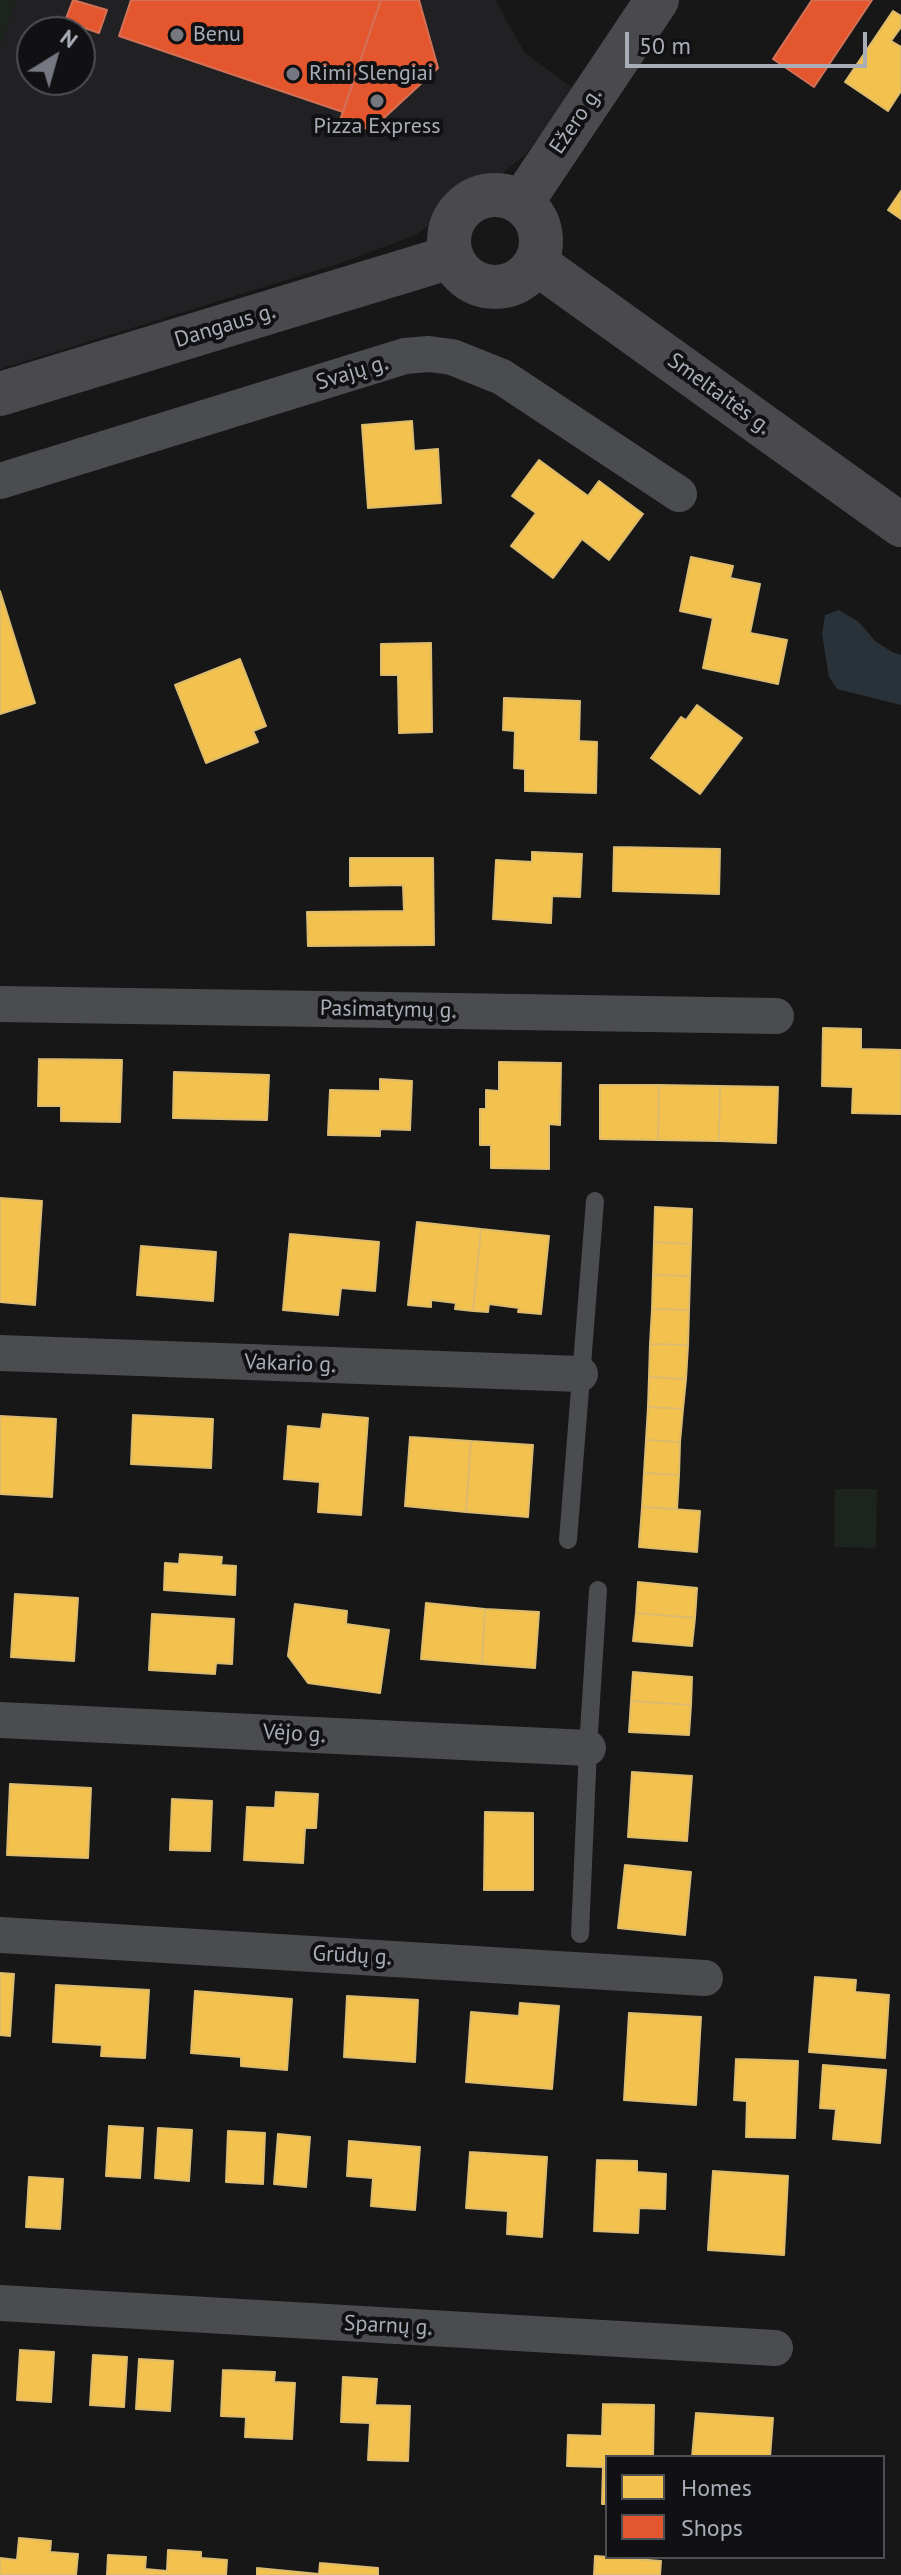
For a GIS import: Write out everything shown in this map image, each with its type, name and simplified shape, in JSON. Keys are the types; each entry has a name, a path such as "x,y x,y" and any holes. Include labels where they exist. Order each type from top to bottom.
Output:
{"main road":[{"name":"Ežero g.","path":"522,202 657,0"},
{"path":"490,194 507,195 522,202 534,214 541,230 541,247 536,263 525,277 509,286 491,287 474,282 460,272 451,257 448,240 452,223 460,209 474,199 490,194"},
{"name":"Dangaus g.","path":"0,394 451,257"},
{"name":"Smeltaitės g.","path":"536,263 901,525"}],"street":[{"name":"Svajų g.","path":"0,481 405,356 429,354 452,357 502,377 679,494"},
{"name":"Pasimatymų g.","path":"0,1004 776,1016"},
{"name":"Vakario g.","path":"0,1353 580,1374"},
{"name":"Vėjo g.","path":"0,1720 588,1748"},
{"name":"Grūdų g.","path":"0,1935 705,1978"},
{"name":"Sparnų g.","path":"0,2303 775,2348"}],"lane":[{"path":"568,1540 595,1201"},
{"path":"580,1934 598,1590"}],"shaded area":[{"path":"0,0 15,0 0,50"},
{"path":"15,0 495,0 525,53 575,90 526,154 416,235 341,263 0,369 0,50"},
{"path":"839,610 859,622 875,641 901,655 901,705 837,689 829,677 822,634 825,615"},
{"path":"835,1489 877,1489 876,1548 834,1547"}],"building: Homes":[{"path":"893,11 901,16 901,27 891,41 901,47 901,91 888,111 845,82"},
{"path":"901,191 901,219 888,210"},
{"path":"412,421 414,451 438,449 441,503 368,508 362,425"},
{"path":"539,460 588,496 599,481 643,514 609,560 582,539 553,578 511,546 536,513 512,496"},
{"path":"691,557 733,566 730,578 760,584 750,633 787,640 778,684 703,668 713,618 680,611"},
{"path":"0,591 35,703 0,714"},
{"path":"431,643 432,732 399,733 398,675 381,675 381,644"},
{"path":"240,659 266,726 253,731 258,742 206,763 175,685"},
{"path":"504,698 580,701 579,741 597,742 596,793 525,791 525,769 514,768 515,731 503,730"},
{"path":"697,705 742,738 700,794 651,758 681,717 686,720"},
{"path":"614,847 720,849 719,894 613,891"},
{"path":"532,852 582,854 580,897 552,896 551,923 493,919 496,860 532,862"},
{"path":"350,858 433,858 434,945 308,946 307,912 404,911 403,885 350,886"},
{"path":"823,1028 861,1029 861,1049 901,1050 901,1114 852,1113 853,1087 822,1086"},
{"path":"39,1059 122,1060 120,1122 61,1121 61,1106 38,1106"},
{"path":"499,1062 561,1063 560,1125 549,1124 549,1169 491,1168 491,1145 480,1145 480,1109 486,1109 486,1090 499,1091"},
{"path":"174,1072 269,1075 267,1120 173,1118"},
{"path":"380,1079 412,1081 410,1130 380,1129 380,1136 328,1135 330,1090 380,1091"},
{"path":"600,1085 659,1085 658,1140 600,1139"},
{"path":"659,1085 720,1086 719,1141 658,1140"},
{"path":"720,1086 778,1087 776,1143 719,1141"},
{"path":"0,1198 42,1201 35,1305 0,1302"},
{"path":"655,1207 692,1209 691,1244 654,1242"},
{"path":"417,1222 481,1229 473,1311 455,1309 456,1303 431,1300 431,1307 408,1305"},
{"path":"481,1229 549,1236 541,1314 489,1304 488,1312 473,1311"},
{"path":"290,1234 379,1242 375,1291 341,1288 338,1315 283,1310"},
{"path":"654,1242 691,1244 690,1276 653,1275"},
{"path":"141,1246 216,1252 213,1301 137,1295"},
{"path":"653,1275 690,1276 689,1310 652,1309"},
{"path":"652,1309 689,1310 688,1345 650,1344"},
{"path":"650,1344 688,1345 686,1379 649,1377"},
{"path":"649,1377 686,1379 683,1409 648,1407"},
{"path":"648,1407 683,1409 680,1442 646,1440"},
{"path":"323,1414 368,1418 361,1515 318,1512 320,1482 284,1479 288,1426 321,1429"},
{"path":"133,1415 213,1419 211,1468 131,1464"},
{"path":"0,1416 56,1419 52,1497 0,1494"},
{"path":"410,1437 471,1441 466,1512 405,1506"},
{"path":"646,1440 680,1442 679,1475 644,1473"},
{"path":"471,1441 533,1445 528,1517 466,1512"},
{"path":"644,1473 679,1475 677,1509 642,1507"},
{"path":"642,1507 700,1511 697,1552 639,1547"},
{"path":"180,1554 222,1557 221,1565 236,1566 235,1595 164,1590 165,1563 179,1564"},
{"path":"638,1582 697,1588 695,1618 636,1613"},
{"path":"15,1594 78,1598 74,1661 11,1657"},
{"path":"426,1603 485,1609 482,1664 421,1659"},
{"path":"295,1604 347,1611 346,1624 389,1630 380,1693 308,1683 288,1656"},
{"path":"485,1609 539,1612 535,1668 482,1664"},
{"path":"636,1613 695,1618 692,1646 633,1641"},
{"path":"152,1614 234,1619 232,1664 216,1663 215,1674 149,1670"},
{"path":"633,1672 692,1677 691,1705 631,1701"},
{"path":"631,1701 691,1705 689,1735 629,1732"},
{"path":"632,1772 692,1776 687,1841 628,1837"},
{"path":"10,1784 91,1788 88,1858 7,1855"},
{"path":"276,1792 318,1794 316,1828 305,1828 303,1863 244,1860 247,1807 275,1808"},
{"path":"172,1799 212,1801 210,1851 170,1850"},
{"path":"485,1812 533,1813 533,1890 484,1890"},
{"path":"625,1865 691,1872 685,1935 618,1928"},
{"path":"0,1973 14,1974 10,2036 0,2035"},
{"path":"815,1977 856,1980 855,1992 889,1995 885,2058 809,2052"},
{"path":"56,1985 149,1990 145,2058 101,2056 102,2045 53,2042"},
{"path":"195,1991 292,1999 287,2070 241,2066 241,2057 191,2053"},
{"path":"347,1996 418,2000 415,2062 344,2057"},
{"path":"520,2003 559,2006 552,2089 466,2082 471,2012 519,2016"},
{"path":"629,2013 701,2017 696,2105 624,2100"},
{"path":"736,2059 798,2061 795,2138 746,2137 747,2101 734,2100"},
{"path":"823,2065 886,2070 880,2143 833,2139 836,2109 820,2108"},
{"path":"109,2126 143,2128 140,2178 106,2176"},
{"path":"158,2128 192,2130 189,2181 155,2178"},
{"path":"228,2131 265,2133 263,2184 226,2182"},
{"path":"278,2134 310,2137 306,2187 274,2184"},
{"path":"349,2141 420,2147 415,2210 371,2206 373,2178 347,2176"},
{"path":"470,2152 547,2157 542,2237 507,2234 508,2211 466,2208"},
{"path":"597,2160 637,2161 637,2172 666,2174 665,2209 639,2208 638,2233 594,2231"},
{"path":"713,2171 788,2176 784,2255 708,2250"},
{"path":"29,2177 63,2179 60,2229 26,2227"},
{"path":"20,2350 54,2352 51,2402 17,2400"},
{"path":"93,2355 127,2357 124,2407 90,2405"},
{"path":"139,2359 173,2361 170,2411 136,2409"},
{"path":"223,2370 275,2372 274,2382 295,2383 292,2439 245,2437 246,2417 221,2416"},
{"path":"343,2377 377,2379 375,2405 410,2406 408,2461 368,2460 370,2423 341,2422"},
{"path":"603,2404 654,2405 653,2455 605,2455 605,2504 602,2504 603,2467 567,2466 568,2435 602,2436"},
{"path":"696,2413 773,2418 770,2455 692,2455"},
{"path":"19,2538 51,2541 50,2552 78,2554 76,2575 0,2575 0,2558 17,2560"},
{"path":"168,2550 201,2552 201,2558 227,2560 226,2575 107,2575 108,2555 146,2557 145,2569 167,2571"},
{"path":"595,2556 661,2561 660,2575 594,2575"},
{"path":"320,2563 378,2568 378,2575 257,2575 257,2568 319,2574"}],"building: Shops":[{"path":"73,0 107,10 99,33 96,32 96,16 67,16"},
{"name":"Rimi Slengiai","path":"131,0 381,0 343,112 119,36"},
{"path":"381,0 419,0 438,68 371,130 340,120"},
{"path":"812,0 872,0 814,87 773,59"}],"place":[{"name":"Benu","path":"177,35"},
{"name":"Rimi Slengiai","path":"293,74"},
{"name":"Pizza Express","path":"377,101"}]}
